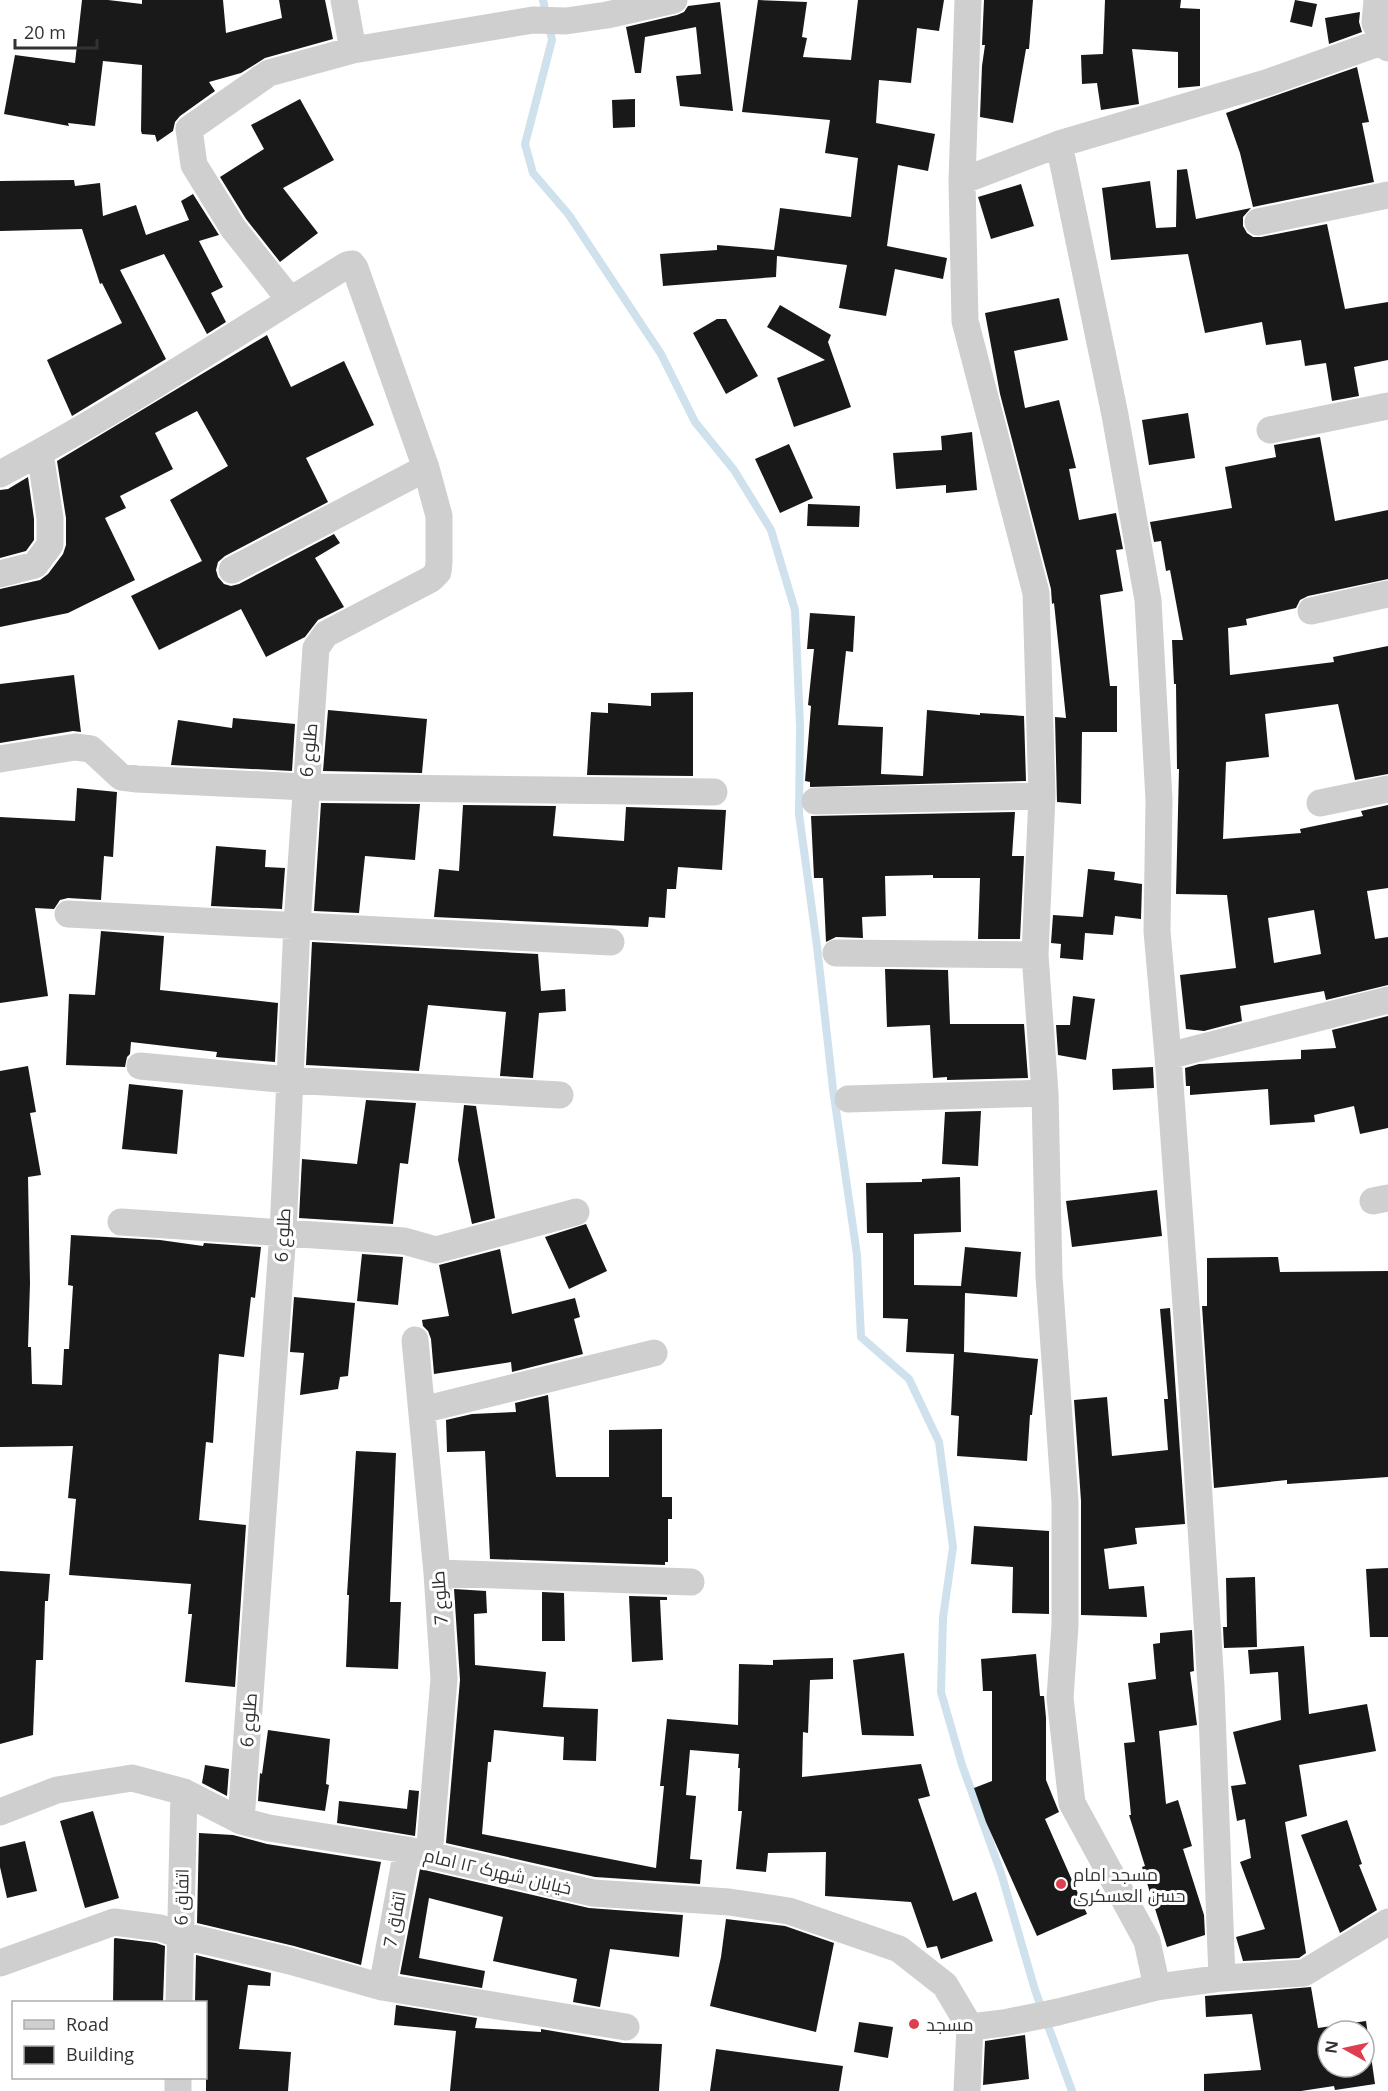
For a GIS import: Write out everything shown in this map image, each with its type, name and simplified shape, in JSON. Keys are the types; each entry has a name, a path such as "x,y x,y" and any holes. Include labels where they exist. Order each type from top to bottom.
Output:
{"street":[{"path":"344,0 353,50"},
{"path":"290,300 233,228 194,165 189,129 269,73 353,50 531,10 566,21 607,15 674,0"},
{"path":"968,0 963,181 965,321 1036,593 1042,796 1035,956 1045,1093 1049,1276 1065,1502 1065,1625 1060,1698 1072,1803 1147,1941 1157,1987"},
{"path":"963,181 1059,144 1386,45 1375,23 1377,0"},
{"path":"1059,144 1115,415 1149,600 1159,800 1157,931 1194,1405 1211,1686 1222,1978"},
{"path":"1258,222 1388,195"},
{"path":"0,474 128,403 346,265 352,264 426,468 232,570"},
{"path":"1270,430 1388,406"},
{"path":"0,574 35,565 50,545 50,518 40,453"},
{"name":"طلوع 6","path":"241,1821 283,1232 297,925 316,648 326,634 431,579 438,572 439,516 426,468"},
{"path":"1311,611 1388,594"},
{"path":"0,759 75,747 92,749 121,777 137,779 305,787 714,792"},
{"path":"1320,803 1388,789"},
{"path":"815,801 1042,796"},
{"path":"68,914 611,942"},
{"path":"836,953 1035,956"},
{"path":"1168,1056 1388,1000"},
{"path":"140,1066 289,1080 560,1095"},
{"path":"848,1099 1045,1093"},
{"path":"121,1222 404,1240 436,1250 576,1212"},
{"name":"طلوع 7","path":"415,1340 437,1572 444,1679 418,1853"},
{"path":"422,1410 654,1353"},
{"path":"437,1572 691,1582"},
{"name":"خیابان شهرک ۱۲ امام","path":"0,1812 57,1790 132,1778 184,1792 241,1821 269,1828 418,1853 593,1893 729,1902 789,1911 899,1949 945,1985 970,2027"},
{"name":"اتفاق 6","path":"179,2001 184,1792"},
{"name":"اتفاق 7","path":"382,1988 418,1853"},
{"path":"0,1963 114,1922 160,1928 180,1935 290,1961 382,1988 626,2027"},
{"path":"967,2091 970,2027 1058,2012 1157,1987 1222,1978 1304,1973 1388,1922"}],"building":[{"path":"82,0 142,4 142,0 223,0 226,33 282,18 279,0 325,0 333,39 265,58 241,73 209,82 215,91 180,116 175,122 173,131 157,142 155,135 142,134 141,131 142,65 103,61 95,126 68,123 69,126 4,114 15,55 75,63"},
{"path":"758,0 807,2 802,37 807,38 803,57 851,60 858,0 944,0 939,31 917,28 911,83 879,80 876,123 935,134 928,171 898,165 887,246 947,258 943,279 895,269 886,316 839,308 847,265 777,256 776,277 663,286 660,254 717,250 717,245 774,250 780,208 851,217 858,158 825,153 830,120 742,112"},
{"path":"984,0 1033,0 1029,49 1026,49 1013,123 980,117 985,45 982,45"},
{"path":"1105,0 1181,0 1180,8 1200,9 1200,86 1178,88 1178,52 1132,49 1139,104 1101,110 1097,83 1082,84 1081,55 1103,54"},
{"path":"1295,0 1317,4 1312,27 1290,22"},
{"path":"720,2 733,111 680,106 676,76 701,74 696,27 645,37 641,73 635,73 626,27 677,15 684,12 688,6"},
{"path":"1360,12 1359,22 1362,32 1329,44 1325,18"},
{"path":"1357,67 1369,122 1362,123 1374,182 1253,207 1240,153 1226,113"},
{"path":"300,99 334,160 283,188 318,233 280,262 246,219 220,177 264,149 251,125"},
{"path":"635,99 635,127 613,128 612,100"},
{"path":"1187,169 1196,219 1251,208 1243,217 1243,226 1253,237 1327,224 1345,309 1388,302 1388,360 1354,367 1359,396 1332,401 1326,363 1305,366 1301,340 1266,345 1262,322 1205,333 1188,254 1111,260 1102,188 1150,181 1156,228 1176,227 1177,170"},
{"path":"74,180 75,186 100,183 103,216 136,205 146,235 189,220 181,201 193,194 219,235 199,241 223,287 211,293 226,322 207,334 164,254 120,270 166,359 72,416 47,360 122,323 102,283 100,284 82,229 0,231 0,181"},
{"path":"1021,184 1034,226 991,239 978,197"},
{"path":"1059,298 1068,340 1014,351 1025,408 1059,400 1076,468 1069,469 1079,520 1116,513 1123,549 1116,550 1123,591 1100,595 1110,686 1117,686 1117,732 1082,732 1081,804 1057,802 1055,717 1066,718 1054,603 1052,604 1051,589 1000,394 985,313"},
{"path":"780,305 831,335 828,342 851,407 794,427 777,378 825,360 767,327"},
{"path":"717,319 726,319 758,376 726,394 693,333"},
{"path":"267,335 291,387 344,361 374,425 306,458 328,502 225,556 218,562 216,570 224,584 231,586 239,584 334,534 340,543 315,558 344,607 318,620 305,637 266,657 241,609 159,650 131,596 202,561 170,500 228,466 197,411 155,433 173,469 120,496 126,508 105,518 135,580 68,613 0,627 0,589 40,580 48,574 63,554 66,545 66,518 57,461"},
{"path":"1188,413 1195,458 1149,465 1142,420"},
{"path":"972,432 977,490 946,493 946,485 896,489 893,453 942,450 941,436"},
{"path":"1320,437 1335,521 1388,510 1388,579 1308,596 1300,600 1296,608 1246,619 1247,625 1228,628 1230,675 1334,662 1333,657 1388,646 1388,774 1355,780 1338,704 1265,714 1269,757 1226,762 1223,839 1301,833 1300,829 1363,816 1361,811 1388,805 1388,888 1367,891 1375,939 1388,937 1388,985 1326,1000 1324,991 1240,1006 1242,1021 1204,1031 1186,1029 1180,975 1236,968 1227,895 1176,894 1179,769 1177,769 1176,684 1174,684 1172,640 1183,640 1170,570 1166,571 1161,541 1154,542 1150,522 1232,508 1225,467 1276,457 1274,445","holes":["1314,910 1321,954 1274,963 1268,918"]},
{"path":"789,444 813,498 780,513 755,459"},
{"path":"28,477 34,519 34,540 26,551 0,558 0,490 8,489"},
{"path":"808,504 860,506 859,527 807,526"},
{"path":"810,613 855,616 853,652 846,651 838,725 883,727 881,774 923,776 927,710 1024,716 1026,781 810,787 810,782 805,781 811,706 808,705 814,649 807,649"},
{"path":"74,675 81,732 73,731 0,743 0,684"},
{"path":"693,692 693,776 587,775 591,712 608,713 608,703 651,706 651,693"},
{"path":"328,710 427,719 422,773 323,771"},
{"path":"233,718 295,724 292,771 171,765 178,720 232,728"},
{"path":"77,788 117,792 113,857 104,856 101,900 68,898 60,900 54,909 35,908 48,996 0,1003 0,817 75,821"},
{"path":"321,803 420,804 415,860 365,856 359,913 314,911"},
{"path":"463,805 556,806 553,836 624,841 626,807 726,810 722,870 678,867 676,889 667,889 665,918 649,917 648,927 434,917 439,869 459,871"},
{"path":"1015,812 1012,856 1024,856 1020,939 978,939 980,878 933,878 933,875 885,876 886,916 862,917 863,938 836,937 826,942 823,878 814,878 811,816"},
{"path":"216,846 266,850 265,867 285,868 282,909 211,906"},
{"path":"1088,869 1115,872 1114,880 1142,884 1141,919 1115,916 1113,935 1085,933 1083,960 1060,958 1061,944 1051,943 1053,915 1083,917"},
{"path":"101,931 164,936 160,990 278,1003 275,1062 216,1057 217,1052 131,1042 130,1054 125,1067 66,1065 69,994 95,995"},
{"path":"312,942 538,954 541,991 565,989 566,1011 539,1013 533,1078 500,1076 506,1012 428,1005 419,1071 306,1065"},
{"path":"885,969 948,970 950,1024 1024,1024 1028,1078 947,1080 947,1077 933,1078 930,1025 887,1027"},
{"path":"1073,996 1095,999 1086,1060 1058,1055 1056,1025 1070,1025"},
{"path":"1388,1016 1388,1128 1360,1134 1354,1106 1314,1115 1315,1122 1270,1125 1268,1089 1190,1095 1190,1086 1186,1086 1185,1068 1199,1064 1301,1059 1301,1050 1336,1048 1332,1030"},
{"path":"28,1066 36,1112 30,1113 41,1175 28,1177 30,1283 28,1347 31,1347 32,1384 62,1385 64,1349 69,1349 73,1286 68,1285 71,1235 160,1240 203,1246 204,1243 261,1247 255,1298 251,1297 244,1357 219,1354 213,1443 206,1442 199,1520 246,1525 235,1687 185,1682 192,1614 188,1614 191,1584 69,1575 76,1499 68,1498 73,1446 0,1447 0,1071"},
{"path":"1153,1067 1154,1088 1113,1090 1112,1069"},
{"path":"129,1084 183,1090 177,1154 122,1149"},
{"path":"366,1100 416,1103 408,1164 400,1163 393,1224 299,1218 302,1159 357,1164"},
{"path":"464,1105 476,1106 495,1218 472,1224 458,1160"},
{"path":"981,1111 978,1166 942,1164 945,1112"},
{"path":"960,1177 961,1232 914,1234 914,1285 961,1286 965,1247 1021,1252 1017,1297 965,1293 964,1352 1038,1359 1032,1415 1030,1415 1027,1461 957,1456 959,1416 951,1415 954,1354 906,1352 908,1319 883,1318 883,1233 867,1233 866,1183 922,1182 922,1179"},
{"path":"1157,1190 1162,1236 1072,1247 1066,1201"},
{"path":"586,1224 607,1271 569,1289 545,1237"},
{"path":"500,1249 512,1314 575,1298 580,1317 574,1319 583,1354 512,1372 511,1362 434,1374 431,1339 422,1320 449,1316 439,1265"},
{"path":"362,1254 403,1257 398,1305 357,1301"},
{"path":"1278,1257 1280,1272 1388,1271 1388,1477 1287,1484 1287,1480 1214,1488 1202,1306 1207,1306 1207,1258"},
{"path":"294,1297 355,1303 348,1376 340,1377 338,1389 300,1395 304,1353 290,1352"},
{"path":"1170,1308 1185,1524 1135,1528 1137,1544 1104,1549 1109,1589 1144,1586 1147,1617 1081,1615 1081,1501 1074,1400 1107,1397 1112,1456 1168,1450 1164,1399 1168,1399 1160,1309"},
{"path":"548,1395 556,1477 609,1477 609,1430 662,1429 662,1497 672,1497 672,1519 668,1519 668,1562 665,1562 665,1565 490,1559 485,1451 447,1452 446,1420 472,1414 516,1412 515,1403"},
{"path":"356,1451 396,1453 390,1602 401,1602 398,1669 346,1667 349,1595 347,1595"},
{"path":"974,1526 1049,1531 1049,1614 1012,1613 1013,1567 971,1564"},
{"path":"1388,1568 1388,1637 1370,1637 1366,1569"},
{"path":"0,1571 50,1574 48,1601 45,1601 43,1660 36,1660 33,1735 0,1744"},
{"path":"1255,1577 1257,1647 1224,1648 1223,1627 1227,1627 1226,1578"},
{"path":"454,1589 486,1591 487,1613 474,1614 475,1665 546,1672 543,1707 598,1709 596,1761 563,1760 564,1737 494,1730 491,1762 488,1762 482,1834 656,1868 664,1786 660,1786 667,1719 738,1725 739,1664 773,1665 773,1660 833,1658 833,1679 810,1680 808,1733 803,1732 802,1777 921,1764 930,1796 918,1799 953,1901 976,1892 993,1941 941,1959 937,1946 927,1948 911,1902 825,1896 826,1852 768,1853 766,1872 736,1869 742,1811 738,1811 739,1754 690,1750 686,1795 696,1796 690,1859 702,1860 700,1884 595,1877 446,1843 460,1680"},
{"path":"542,1592 564,1593 565,1641 542,1641"},
{"path":"629,1596 667,1597 667,1600 660,1600 663,1660 632,1662"},
{"path":"1192,1630 1194,1671 1190,1672 1197,1725 1159,1731 1166,1804 1178,1800 1192,1846 1183,1849 1204,1915 1205,1935 1167,1947 1142,1867 1145,1866 1129,1815 1131,1815 1124,1743 1135,1742 1128,1683 1156,1679 1153,1644 1160,1643 1160,1633"},
{"path":"1304,1646 1309,1714 1367,1704 1376,1751 1299,1765 1307,1816 1285,1822 1306,1953 1299,1958 1243,1961 1236,1937 1265,1929 1240,1862 1251,1858 1245,1819 1237,1821 1231,1786 1246,1784 1233,1732 1281,1720 1278,1672 1250,1674 1248,1650"},
{"path":"904,1653 914,1736 862,1735 853,1660"},
{"path":"1036,1654 1040,1696 1044,1696 1046,1718 1046,1780 1059,1812 1045,1819 1087,1914 1037,1936 986,1822 974,1788 992,1781 992,1691 983,1691 981,1659"},
{"path":"268,1730 330,1739 326,1784 329,1785 325,1811 258,1801 260,1773 262,1774"},
{"path":"205,1765 229,1769 227,1796 202,1783"},
{"path":"409,1790 419,1791 415,1836 337,1823 339,1801 407,1809"},
{"path":"93,1811 119,1898 85,1908 60,1821"},
{"path":"1347,1820 1362,1864 1359,1865 1377,1910 1340,1933 1301,1835"},
{"path":"199,1833 233,1835 267,1844 381,1862 361,1965 197,1923"},
{"path":"25,1841 37,1891 7,1898 0,1867 0,1847"},
{"path":"420,1869 589,1908 683,1915 679,1957 610,1949 600,2007 573,2002 577,1979 493,1961 503,1917 429,1898 419,1958 485,1971 482,1988 400,1974"},
{"path":"726,1919 785,1926 834,1943 816,2032 710,2006 721,1957"},
{"path":"114,1939 165,1946 163,2001 113,2001"},
{"path":"196,1955 271,1973 270,1986 248,1985 239,2049 291,2052 288,2091 206,2091 207,2001 195,2001"},
{"path":"1311,1987 1316,2019 1316,2079 1374,2079 1375,2084 1335,2090 1334,2086 1301,2091 1204,2091 1204,2074 1261,2070 1252,2014 1206,2017 1205,1996"},
{"path":"396,2005 477,2018 475,2028 541,2032 541,2029 623,2043 662,2044 659,2091 450,2091 456,2031 394,2025"},
{"path":"859,2022 893,2027 888,2058 854,2052"},
{"path":"1025,2035 1029,2079 983,2085 985,2041"},
{"path":"716,2049 843,2066 839,2091 710,2091"}],"waterway":[{"path":"543,0 552,40 525,144 533,173 569,215 661,354 695,422 734,470 771,530 795,610 800,726 799,814 833,1089 857,1255 861,1337 909,1379 939,1442 953,1547 943,1618 941,1692 962,1765 1001,1873 1035,1990 1072,2091"}],"place":[{"name":"مسجد امام حسن العسکری","path":"1061,1884"},
{"name":"مسجد","path":"914,2024"}]}
